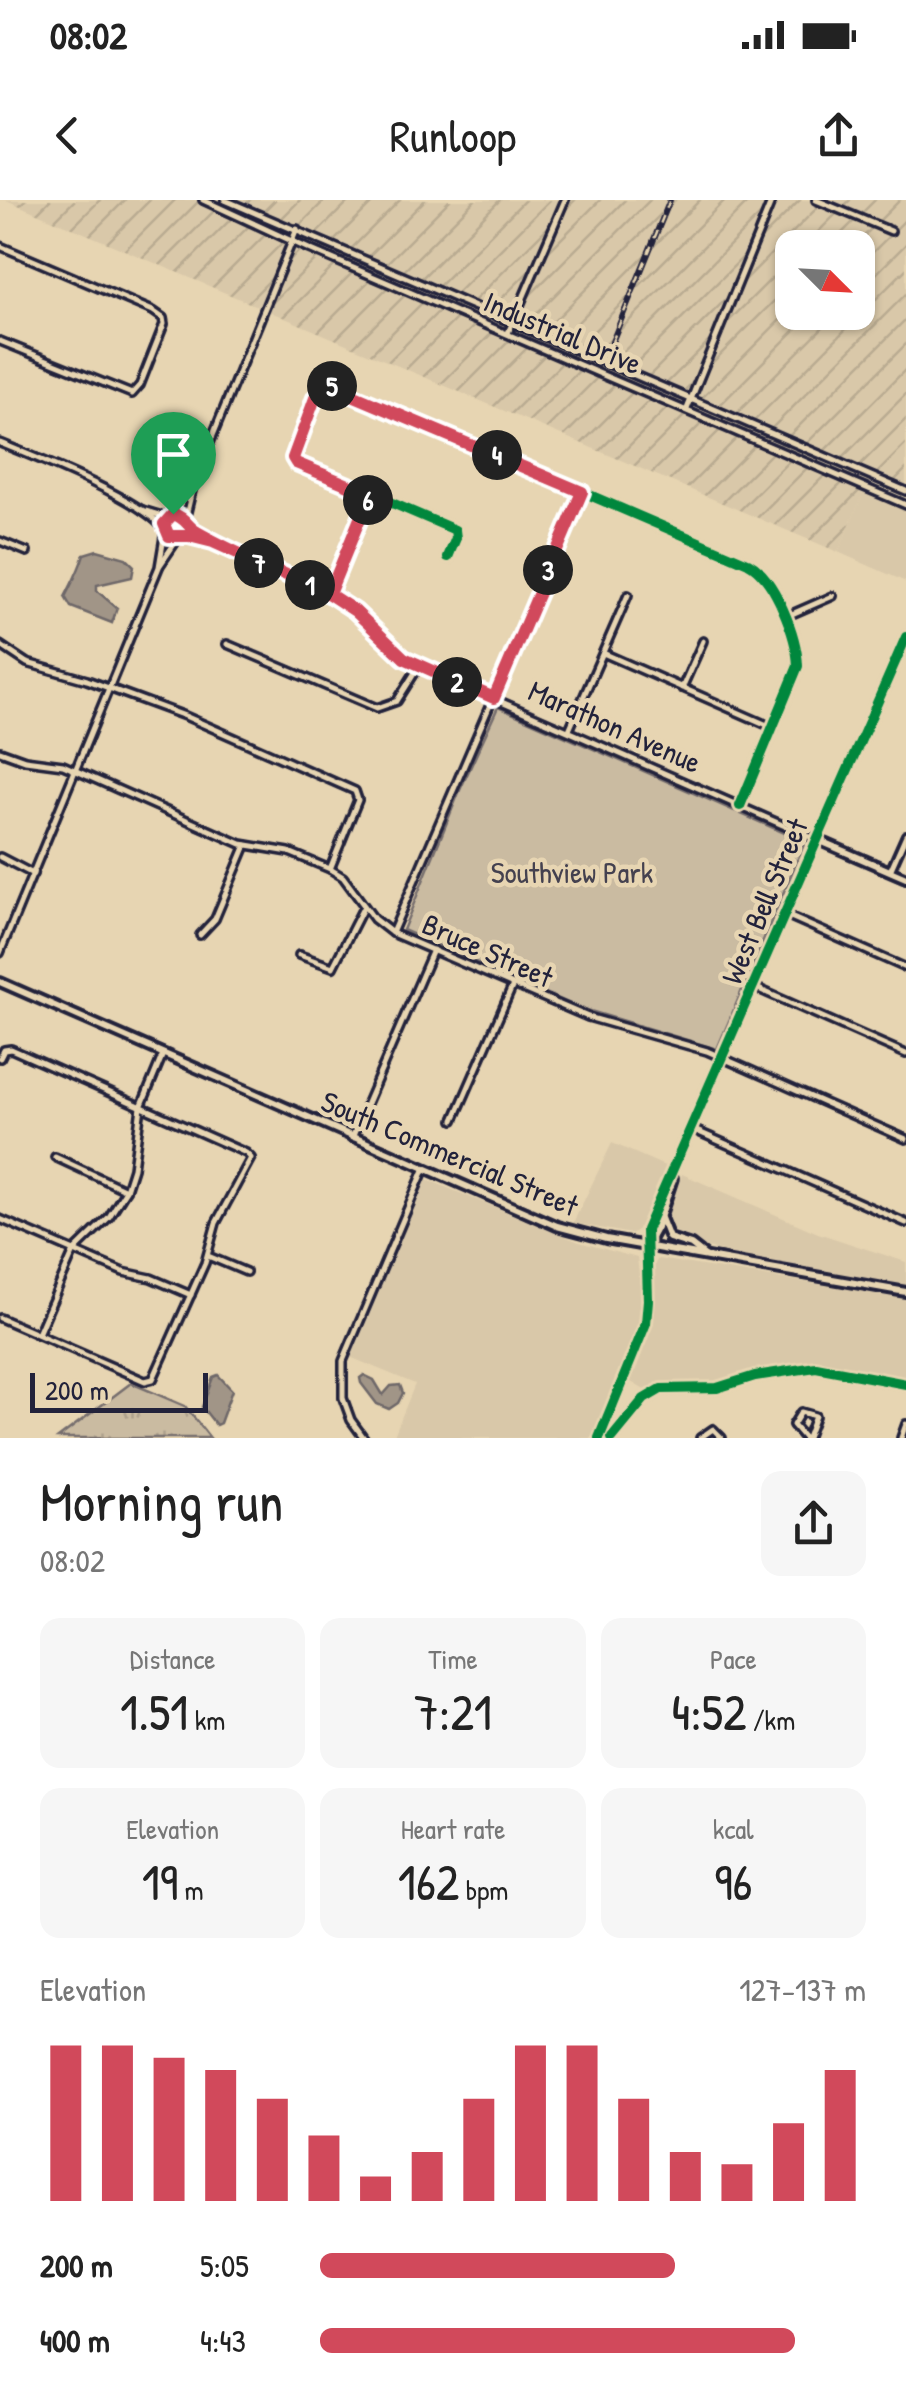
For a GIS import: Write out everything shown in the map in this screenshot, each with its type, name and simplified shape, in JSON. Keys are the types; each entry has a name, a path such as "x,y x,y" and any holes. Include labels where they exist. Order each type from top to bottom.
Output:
{"main road":[{"name":"West Bell Street","path":"646,1246 646,1230 906,636"},
{"name":"Marathon Avenue","path":"818,840 906,878"},
{"name":"South Commercial Street","path":"0,982 558,1226 646,1246 906,1292"},
{"name":"West Bell Street","path":"646,1246 660,1217 674,1170"},
{"path":"660,1217 670,1238 691,1245 706,1256"},
{"path":"599,1438 642,1336 648,1300 646,1246"}],"street":[{"name":"Industrial Drive","path":"202,200 906,504"},
{"name":"Industrial Drive","path":"225,200 906,490"},
{"path":"508,333 565,200"},
{"path":"686,409 772,200"},
{"path":"816,200 891,231"},
{"path":"158,567 186,530 194,482 297,229"},
{"path":"0,246 164,318 163,330 140,385 132,394 0,341"},
{"path":"448,558 455,530 296,463 293,458 321,390 331,386 582,492 754,566 768,579 798,666 740,806"},
{"path":"0,442 140,509 171,536 180,536"},
{"path":"0,953 158,567 165,522 194,482"},
{"path":"392,932 582,492"},
{"path":"329,594 370,494"},
{"path":"140,509 185,521"},
{"name":"Marathon Avenue","path":"185,521 213,542 329,594 419,666 818,840"},
{"name":"Marathon Avenue","path":"180,536 213,542"},
{"path":"0,541 27,552"},
{"path":"569,730 628,595"},
{"path":"784,617 833,596"},
{"path":"682,688 703,641"},
{"path":"227,644 377,708 397,701 419,666"},
{"path":"0,646 40,668 185,716 358,792 330,869"},
{"path":"603,654 774,728"},
{"name":"Bruce Street","path":"0,751 75,770 246,845 289,852 330,869 343,876 364,906 392,932 596,1020 678,1040 724,1058 906,1139"},
{"path":"890,872 906,835"},
{"path":"200,935 215,920 246,845"},
{"path":"0,857 32,874"},
{"path":"299,955 333,967 364,906"},
{"path":"786,915 906,968"},
{"path":"352,1138 433,950"},
{"path":"454,1120 513,985"},
{"path":"754,987 906,1054"},
{"path":"0,1058 6,1049 250,1156 240,1184 216,1223 208,1256 155,1377 150,1380 0,1318"},
{"path":"38,1334 74,1252 110,1216 126,1190 141,1107 163,1054"},
{"path":"692,1130 906,1223"},
{"path":"54,1157 126,1190"},
{"path":"364,1438 351,1420 343,1398 343,1361 424,1170"},
{"path":"0,1219 74,1252 191,1295"},
{"path":"208,1256 246,1272"},
{"path":"801,1412 815,1416 806,1438 793,1425 801,1412"},
{"path":"901,1438 906,1424"},
{"path":"700,1438 713,1430 722,1438"}],"shaded area":[{"path":"6,200 906,200 906,487 872,473 838,552"},
{"path":"864,491 906,509 906,582 838,552"},
{"path":"97,550 126,558 134,566 132,577 97,585 97,591 117,608 112,623 71,607 65,597 84,554"},
{"path":"612,1143 667,1167 640,1228 631,1234 573,1223"},
{"path":"682,1174 818,1233 906,1262 906,1285 730,1254 676,1239 664,1223"},
{"path":"426,1179 579,1242 637,1258 642,1300 637,1333 591,1438 393,1438 415,1384 350,1357"},
{"path":"658,1259 906,1298 906,1382 819,1364 765,1372 713,1386 648,1392 631,1382 654,1322 654,1265"},
{"path":"218,1375 232,1390 216,1425 202,1407 213,1377"},
{"path":"364,1375 374,1380 383,1395 391,1386 400,1385 403,1393 398,1403 389,1409 377,1404 361,1383"}],"green space":[{"name":"Southview Park","path":"498,707 805,842 717,1049 577,1007 403,930"},
{"path":"131,1383 185,1406 210,1438 58,1438"}],"railway":[{"path":"612,342 670,200"}],"cycle path":[{"path":"448,557 455,530 294,461 321,390 338,387 758,570 783,609 798,666 740,806"},
{"path":"599,1438 646,1323 646,1230 906,637"},
{"path":"612,1438 644,1399 661,1389 717,1388 755,1376 816,1367 906,1384"}],"route":[{"path":"173,514 164,524 169,536 213,542 329,594 355,611 404,658 494,698 582,492 331,386 315,398 292,456 296,463 370,494 329,594 318,589 213,542 190,527 184,518 173,514"}]}
